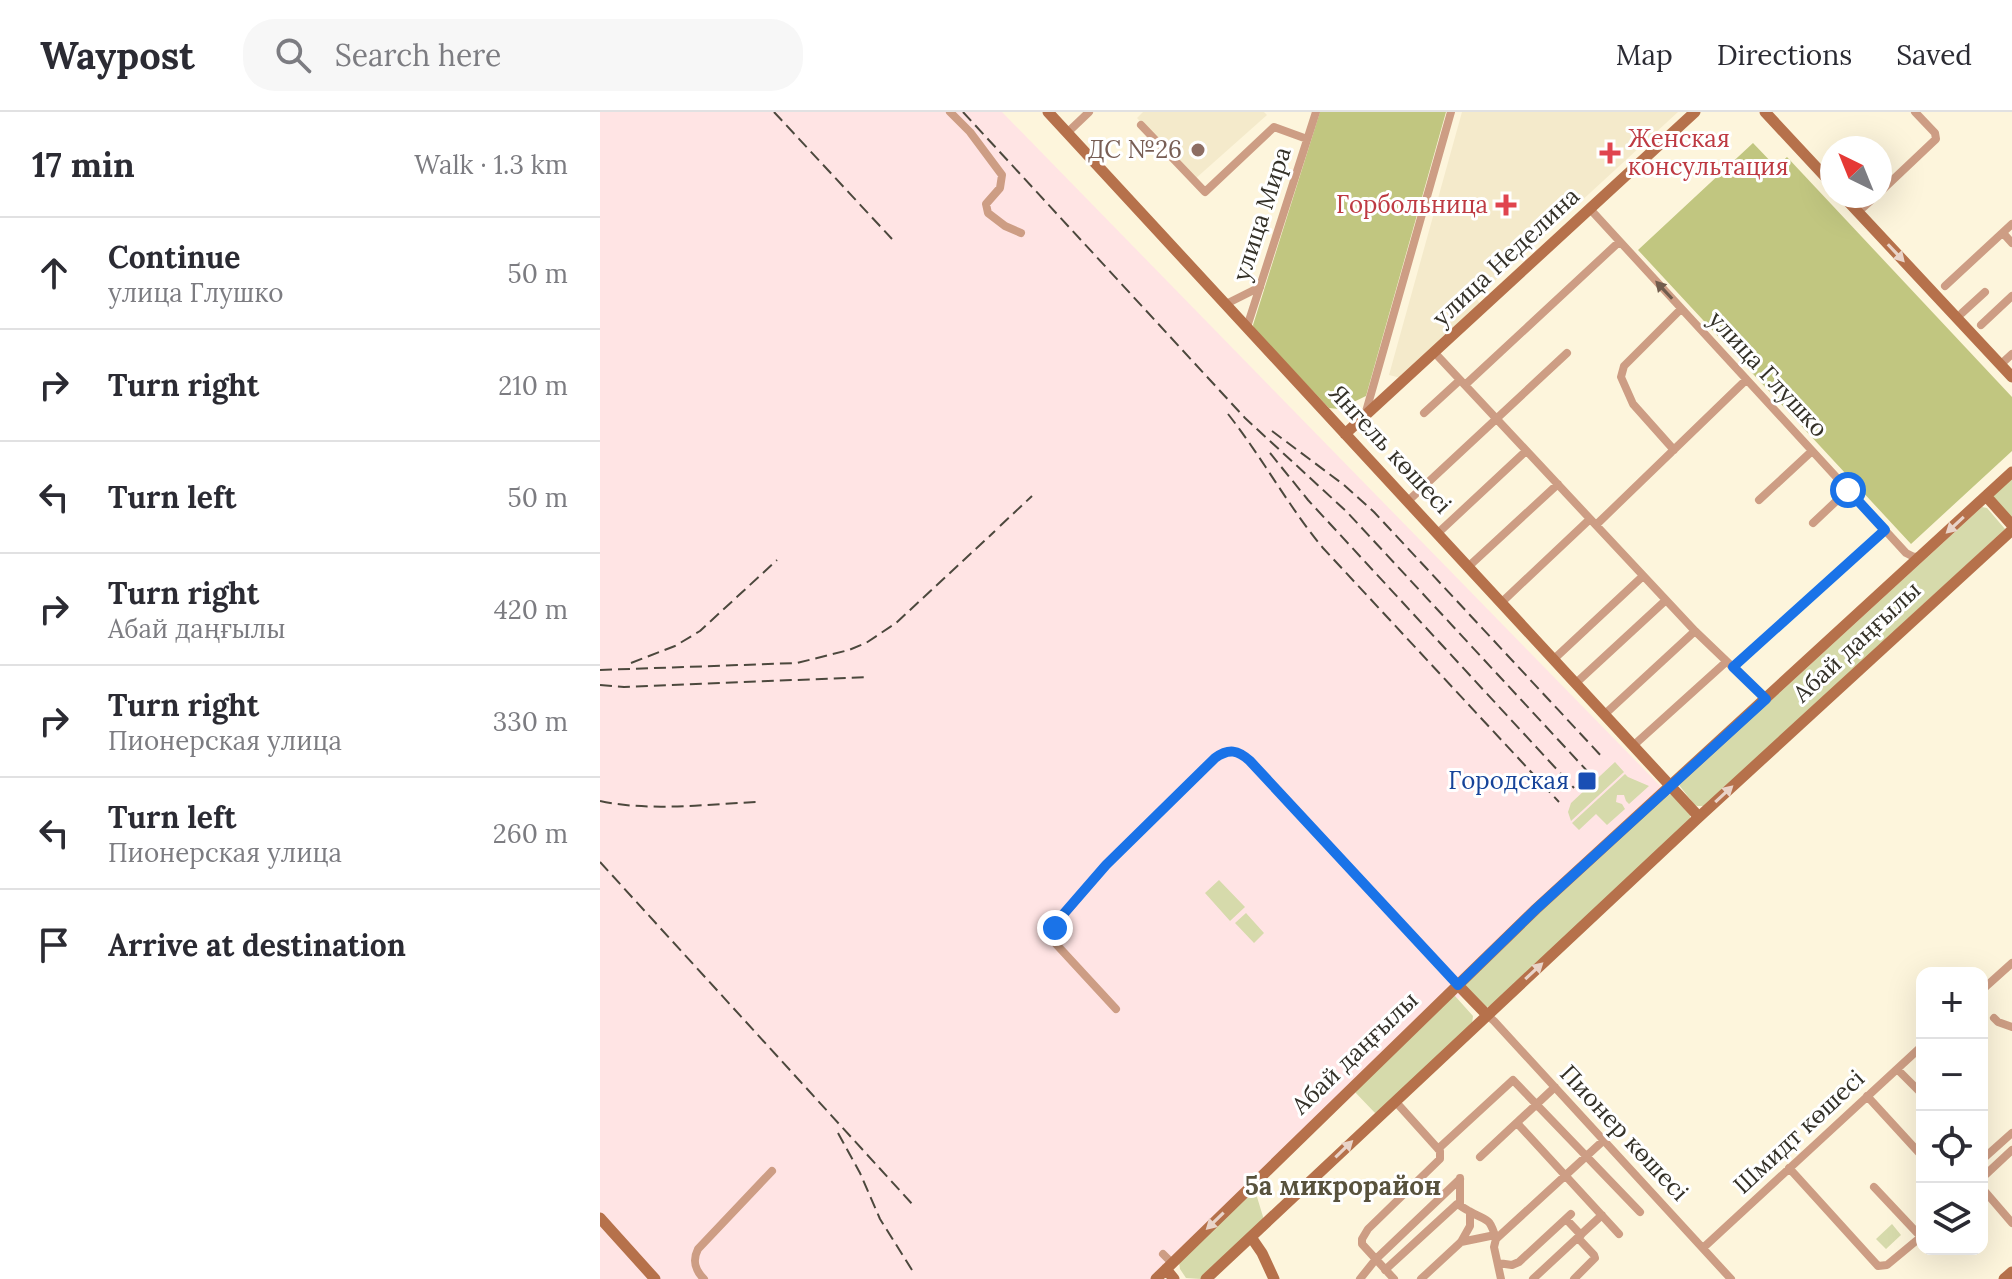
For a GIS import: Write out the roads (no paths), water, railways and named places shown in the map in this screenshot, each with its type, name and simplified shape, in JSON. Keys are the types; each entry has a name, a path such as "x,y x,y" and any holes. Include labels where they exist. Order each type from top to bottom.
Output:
{"main road":[{"name":"Янгель көшесі","path":"1048,112 1699,817"},
{"name":"улица Неделина","path":"1345,434 1590,209 1666,145 1695,112"},
{"path":"1765,112 1820,171"},
{"path":"1854,208 2012,377"},
{"name":"Абай даңғылы","path":"1162,1268 1536,909 2012,472"},
{"path":"1986,496 2012,527"},
{"name":"Абай даңғылы","path":"1206,1279 2012,527"},
{"path":"1458,985 1487,1015"},
{"path":"600,1218 655,1279"},
{"path":"1251,1237 1262,1253 1270,1277"},
{"path":"1162,1268 1174,1279"},
{"path":"2004,1279 2012,1272"}],"street":[{"path":"950,112 970,132 1002,175 1000,188 986,204 988,213 1021,233"},
{"path":"1067,133 1089,112"},
{"name":"улица Мира","path":"1247,327 1316,112"},
{"path":"1365,415 1451,112"},
{"path":"1892,181 1936,139 1935,133 1915,112"},
{"path":"1141,125 1205,192 1274,127 1307,139"},
{"path":"1858,212 1862,208"},
{"name":"улица Глушко","path":"1590,209 1906,553 1921,556"},
{"path":"1945,286 2012,224"},
{"path":"2003,233 2012,243"},
{"path":"1424,413 1463,382 1619,242"},
{"path":"1226,304 1260,287"},
{"path":"1962,313 1985,292"},
{"path":"1981,325 2012,296"},
{"path":"1674,450 1633,404 1621,377 1624,366 1681,309"},
{"path":"1434,352 1695,631 1766,699"},
{"path":"1408,501 1567,353"},
{"path":"2000,365 2012,354"},
{"path":"1502,602 1674,450 1746,380"},
{"path":"1438,533 1526,451"},
{"path":"1759,500 1812,451"},
{"path":"1468,567 1558,484"},
{"path":"1813,523 1848,490"},
{"path":"1634,745 1885,530"},
{"path":"1554,659 1643,576"},
{"path":"1576,683 1666,600"},
{"path":"1605,714 1695,631"},
{"path":"1116,1009 1056,944 1054,935 1057,923 1106,865 1215,758 1226,751 1233,751 1250,761 1458,985"},
{"path":"1988,985 2012,963"},
{"name":"Пионер көшесі","path":"1487,1015 1731,1279"},
{"path":"1994,1018 2012,1027"},
{"name":"Шмидт көшесі","path":"1703,1248 1916,1052"},
{"path":"1897,1069 1916,1088"},
{"path":"1438,1149 1513,1080 1640,1212"},
{"path":"1480,1157 1555,1087"},
{"path":"1867,1096 1916,1149"},
{"path":"1394,1279 1362,1244 1362,1239 1441,1156 1395,1101"},
{"path":"1517,1123 1619,1234"},
{"path":"1988,1153 2012,1133"},
{"path":"1461,1242 1496,1237 1604,1140"},
{"path":"1988,1172 2012,1150"},
{"path":"1988,1163 1992,1168"},
{"path":"1789,1168 1878,1266 1887,1265 1916,1240"},
{"path":"690,1279 701,1276 694,1261 698,1249 772,1171"},
{"path":"1360,1279 1376,1259 1460,1177 1460,1205"},
{"path":"1874,1187 1916,1231"},
{"path":"1988,1195 2012,1223"},
{"path":"1385,1270 1455,1205 1460,1205 1470,1213 1486,1218 1492,1225 1501,1279"},
{"path":"1421,1279 1461,1242 1470,1226 1470,1213"},
{"path":"1533,1279 1602,1215"},
{"path":"1498,1263 1512,1265 1519,1262 1569,1216 1595,1258 1574,1279"}],"railway":[{"path":"774,112 892,239"},
{"path":"963,112 1245,418 1347,512 1589,773"},
{"path":"1228,414 1323,548 1559,802"},
{"path":"1272,431 1344,485 1374,512 1604,759"},
{"path":"1270,453 1308,500 1574,788"},
{"path":"1000,526 1032,496"},
{"path":"600,670 797,663 849,650 896,623 995,531"},
{"path":"631,663 675,646 700,631 777,560"},
{"path":"600,685 624,687 868,677"},
{"path":"600,801 659,807 758,802"},
{"path":"600,862 914,1206"},
{"path":"838,1133 880,1219 912,1270"}],"place":[{"name":"ДС №26","path":"1198,150"},
{"name":"Женская консультация","path":"1610,153"},
{"name":"Горбольница","path":"1506,205"},
{"name":"Городская","path":"1587,781"}],"district":[{"name":"5а микрорайон","path":"1343,1186"}]}
